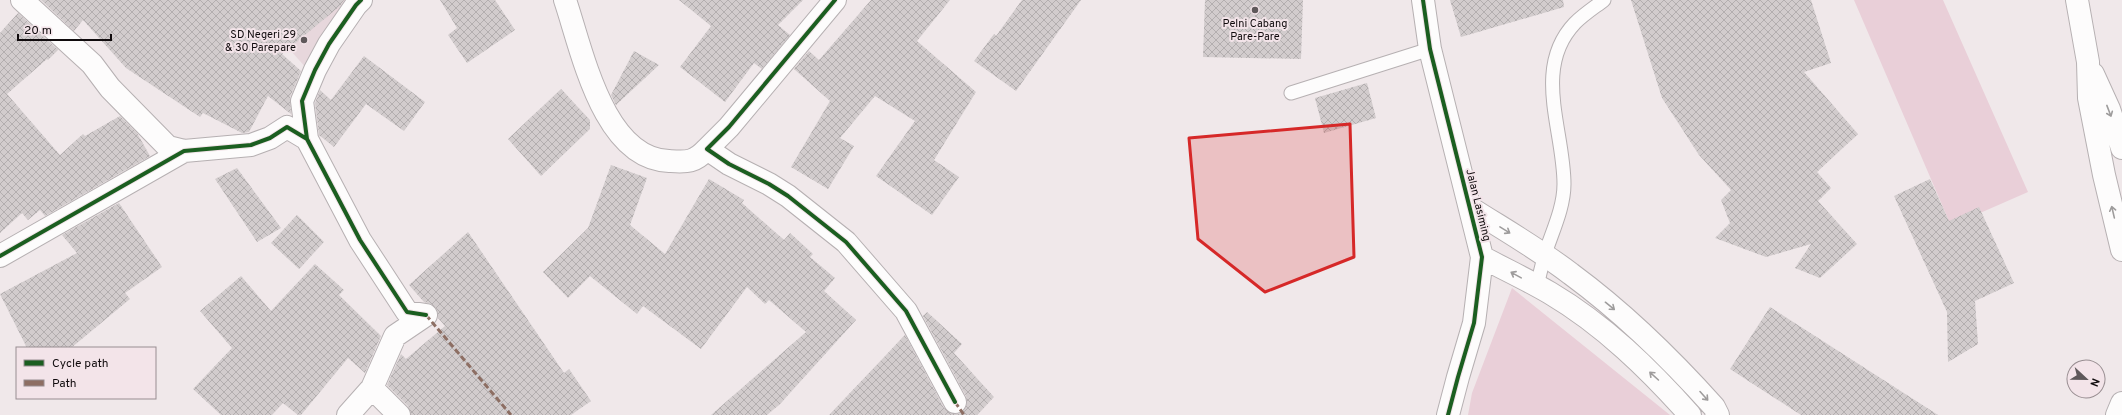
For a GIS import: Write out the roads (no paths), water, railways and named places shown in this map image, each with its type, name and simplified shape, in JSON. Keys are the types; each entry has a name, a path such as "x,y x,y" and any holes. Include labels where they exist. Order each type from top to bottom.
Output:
{"main road":[{"path":"22,0 92,64 110,88 168,147 184,151 251,145 270,138 287,127 306,139"},
{"path":"348,415 372,388 395,336 426,315 407,312 360,240 306,139 302,101 315,70 329,44 361,0"},
{"path":"566,0 587,67 607,116 627,143 636,151 649,158 664,161 688,162 699,158 729,127 835,0"},
{"name":"Jalan Lasiming","path":"1423,0 1430,49 1472,209 1482,257 1474,322 1448,415"},
{"path":"2077,0 2088,62 2089,98 2104,175 2122,250"},
{"path":"2088,62 2109,109 2122,148"},
{"path":"707,149 729,164 769,184 788,196 846,242 906,310 955,402"},
{"path":"0,256 184,151"},
{"path":"1472,209 1572,274 1618,312 1676,365 1714,407 1718,415"},
{"path":"1482,257 1536,287 1549,292 1604,330 1660,381 1690,415"},
{"path":"372,388 399,415"},
{"path":"2117,415 2122,403"}],"lane":[{"path":"1536,287 1559,214 1564,185 1560,134 1551,89 1554,66 1559,47 1575,23 1604,0"},
{"path":"1291,93 1430,49"}],"place":[{"name":"Pelni Cabang Pare-Pare","path":"1255,10"},
{"name":"SD Negeri 29 & 30 Parepare","path":"304,40"}]}
